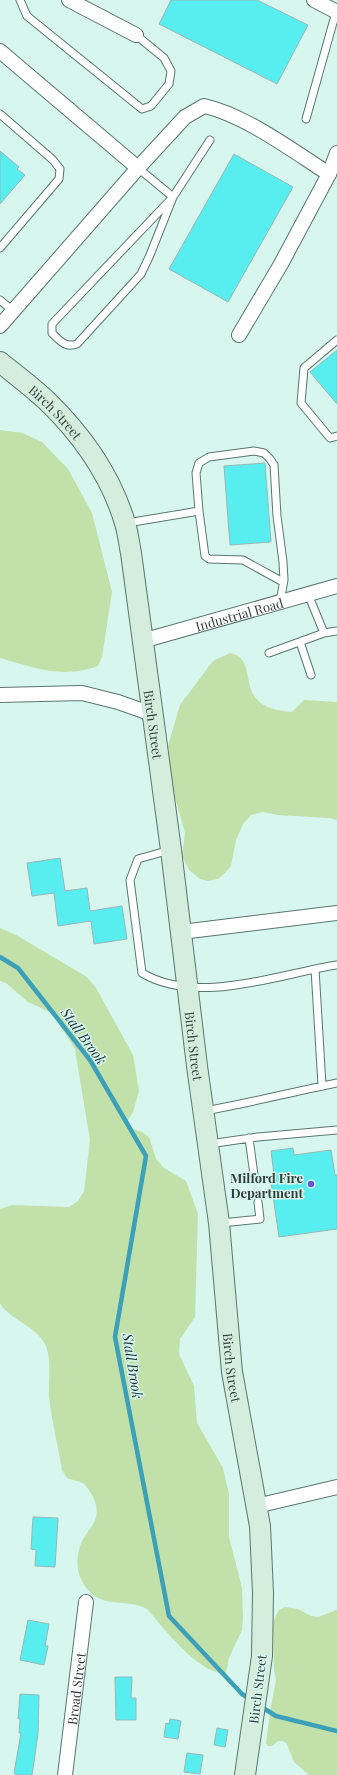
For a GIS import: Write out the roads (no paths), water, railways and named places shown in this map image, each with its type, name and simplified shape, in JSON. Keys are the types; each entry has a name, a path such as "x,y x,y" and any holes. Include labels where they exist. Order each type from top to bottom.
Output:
{"street":[{"path":"68,0 136,35"},
{"path":"314,0 336,12"},
{"path":"0,51 138,168"},
{"path":"0,326 184,117 204,106 218,109 237,118 329,174"},
{"path":"239,335 281,264 329,174 337,153"},
{"name":"Birch Street","path":"0,362 46,400 76,433 99,465 125,523 131,553 171,850 197,1066 219,1223 232,1372 260,1526 263,1593 262,1656 246,1775"},
{"name":"Industrial Road","path":"142,641 337,586"},
{"path":"0,695 82,693 118,702 152,714"},
{"path":"181,932 337,913"},
{"path":"256,1506 337,1487"},
{"name":"Broad Street","path":"65,1775 86,1602"}],"lane":[{"path":"20,0 27,16 142,109 152,106 169,84 171,71 164,58 136,35"},
{"path":"306,119 336,12"},
{"path":"0,114 53,160 60,169 59,179 0,248"},
{"path":"173,197 150,255 140,274 77,344 70,346 61,342 52,333 52,324 173,197 210,140"},
{"path":"138,168 173,197"},
{"path":"0,300 13,311"},
{"path":"337,340 304,368 301,403 330,438 337,436"},
{"path":"280,602 283,582 274,465 264,453 254,451 209,457 200,463 196,473 205,556 208,559 219,561 243,560 283,582"},
{"path":"125,523 199,511"},
{"path":"308,594 324,633"},
{"path":"269,653 324,633 337,631"},
{"path":"300,642 311,675"},
{"path":"171,850 138,859 130,880 142,974 153,980 188,987 233,987 337,965"},
{"path":"315,970 322,1085"},
{"path":"204,1111 337,1083"},
{"path":"209,1144 249,1138 337,1130"},
{"path":"249,1138 254,1175"},
{"path":"219,1223 260,1219 258,1202"}],"waterway":[{"name":"Stall Brook","path":"0,957 18,968 90,1060 146,1156 115,1337 169,1616 242,1694 250,1699"},
{"name":"Stall Brook","path":"260,1706 276,1716 337,1731"}],"place":[{"name":"Milford Fire Department","path":"311,1184"}]}
